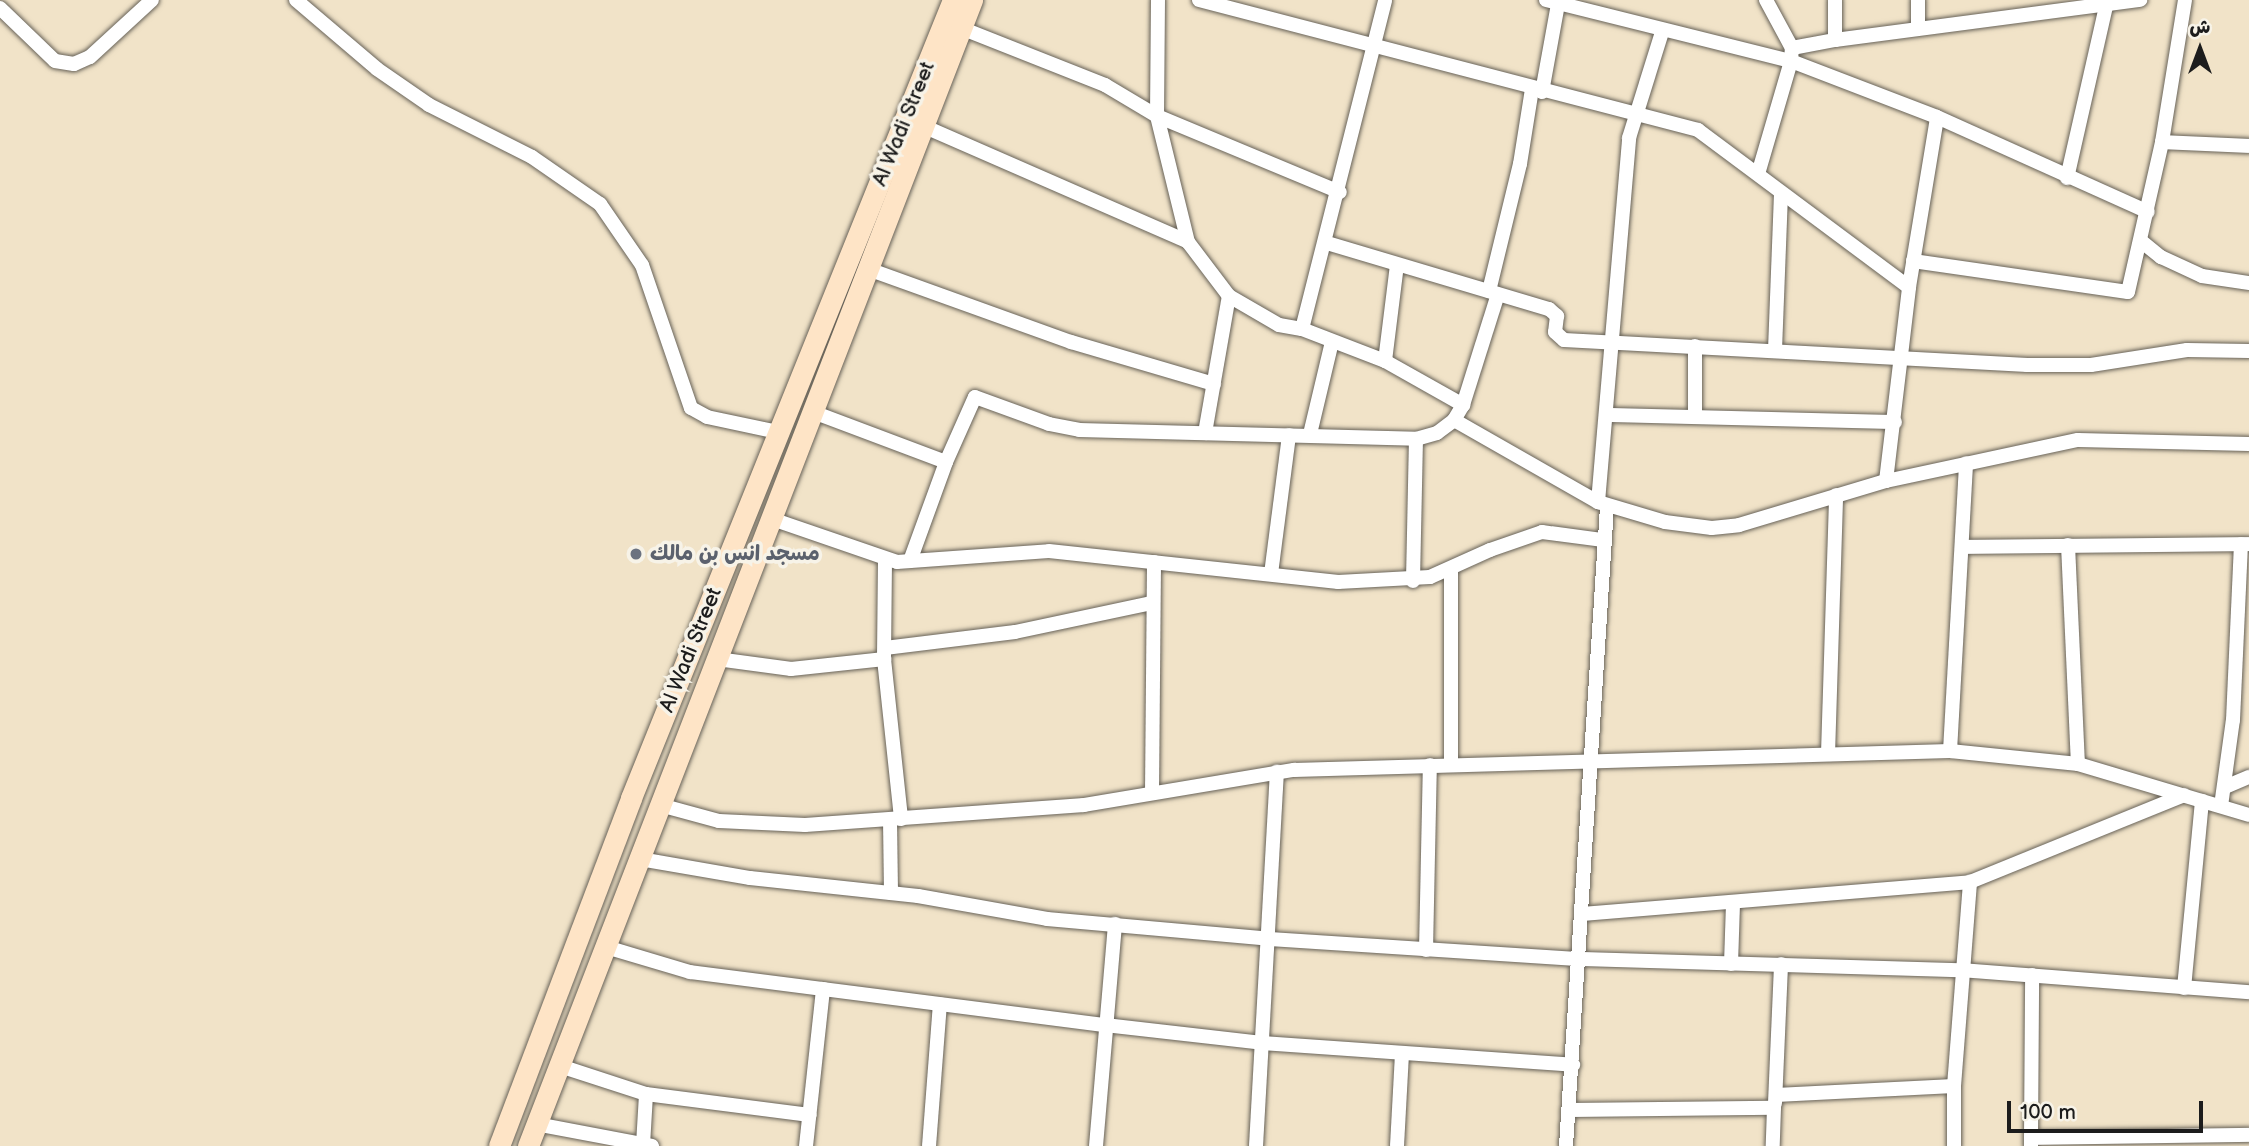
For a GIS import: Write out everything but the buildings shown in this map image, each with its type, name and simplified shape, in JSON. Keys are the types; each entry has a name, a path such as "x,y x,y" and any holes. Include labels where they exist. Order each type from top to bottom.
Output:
{"main road":[{"name":"Al Wadi Street","path":"499,1146 778,432 953,0"},
{"name":"Al Wadi Street","path":"528,1146 972,0"}],"street":[{"path":"0,8 55,61 74,64 90,57 152,0"},
{"path":"296,0 429,105 533,157 600,204 630,243 650,283 691,408 707,416 778,432"},
{"path":"1158,0 1157,116 1188,242 1229,296 1279,325 1303,329 1385,361 1463,405"},
{"path":"1199,0 1372,42 1537,90 1698,130 1909,287"},
{"path":"1303,329 1340,192 1372,42 1385,0"},
{"path":"1758,174 1791,54 1766,0"},
{"path":"1835,0 1835,40"},
{"path":"1918,0 1918,27"},
{"path":"1791,54 1835,40 1918,27 2075,5 2106,7 2140,0"},
{"path":"1913,261 2124,294 2148,212 2185,0"},
{"path":"910,561 946,462 975,397 1063,428 1416,439 1437,433 1454,420 1463,405 1494,292 1537,90 1552,2 1662,32 1791,54 2148,212"},
{"path":"2067,178 2106,7"},
{"path":"961,28 1105,85 1157,116 1340,192"},
{"path":"1566,1146 1581,959 1612,342 1634,115 1662,32"},
{"path":"1886,481 1909,287 1937,117"},
{"path":"923,126 1188,242"},
{"path":"2162,142 2249,146"},
{"path":"1775,350 1781,194"},
{"path":"2141,240 2174,265 2202,276 2249,283"},
{"path":"1327,243 1549,309 1557,316 1557,337 1902,359 2091,365 2187,350 2249,351"},
{"path":"1385,361 1397,265"},
{"path":"868,269 1071,342 1214,384"},
{"path":"1205,433 1229,296"},
{"path":"1310,435 1332,342"},
{"path":"1695,346 1695,414"},
{"path":"813,412 946,462"},
{"path":"1608,415 1695,414 1895,422"},
{"path":"1454,420 1602,504 1665,522 1712,528 1739,525 1886,481 2098,438 2249,444"},
{"path":"1271,574 1289,435"},
{"path":"1413,581 1416,439"},
{"path":"1950,751 1966,463"},
{"path":"1828,754 1836,495"},
{"path":"772,519 885,561 1049,551 1338,582 1413,581 1451,569 1527,535 1565,533 1603,540"},
{"path":"1962,547 2245,544 2242,647 2221,806"},
{"path":"2068,545 2078,764"},
{"path":"885,561 885,654 896,819 891,893"},
{"path":"1152,793 1151,603 1154,562"},
{"path":"1451,569 1451,763"},
{"path":"718,659 790,669 1015,632 1151,603"},
{"path":"660,805 719,821 765,826 1057,808 1277,772 1451,763 1950,751 2078,764 2249,815"},
{"path":"1426,950 1430,765"},
{"path":"1256,1146 1277,772"},
{"path":"2225,788 2249,777"},
{"path":"1583,914 1732,904 1970,882 2184,795"},
{"path":"2184,988 2202,801"},
{"path":"640,859 750,878 891,893 1023,915 1269,939 1581,959 1961,970 2249,992"},
{"path":"1954,1146 1954,1086 1961,970 1970,882"},
{"path":"1731,964 1732,904"},
{"path":"1096,1146 1115,924"},
{"path":"606,947 690,972 1105,1025 1262,1043 1573,1065"},
{"path":"1773,1146 1781,964"},
{"path":"2032,975 2031,1142 2249,1135"},
{"path":"806,1146 823,989"},
{"path":"929,1146 940,1004"},
{"path":"1397,1146 1402,1054"},
{"path":"560,1066 646,1094 810,1115"},
{"path":"1570,1110 1775,1101 1954,1086"},
{"path":"536,1124 647,1145 646,1094"}],"place":[{"name":"مسجد انس بن مالك","path":"636,554"}]}
